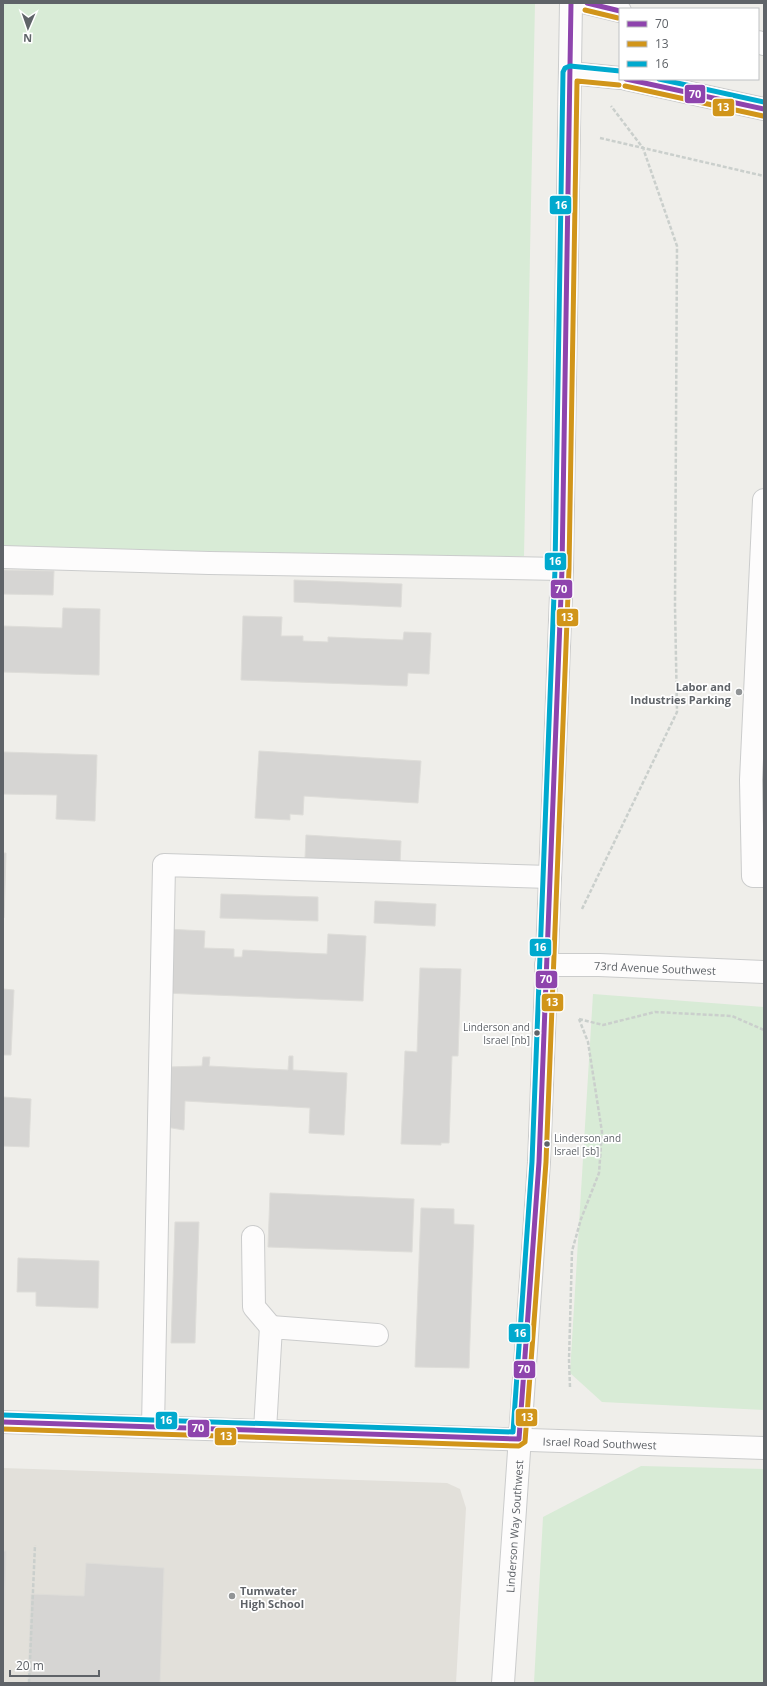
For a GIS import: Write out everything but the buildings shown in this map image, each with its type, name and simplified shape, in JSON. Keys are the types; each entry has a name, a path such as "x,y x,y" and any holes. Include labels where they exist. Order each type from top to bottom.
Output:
{"street":[{"name":"Linderson Way Southwest","path":"503,1683 539,1162 562,569 571,3"},
{"path":"587,3 619,11"},
{"path":"570,73 619,78"},
{"path":"631,80 764,109"},
{"path":"764,500 751,780 753,876 764,876"},
{"path":"3,557 209,563 562,569"},
{"path":"153,1427 164,865 550,877"},
{"name":"73rd Avenue Southwest","path":"546,965 599,965 764,972"},
{"path":"253,1237 254,1307 271,1327 265,1430"},
{"path":"271,1327 377,1335"},
{"name":"Israel Road Southwest","path":"3,1422 764,1448"}],"path":[{"path":"582,909 677,712 675,598 677,246 643,148 611,106"},
{"path":"600,138 764,176"},
{"path":"570,1387 569,1360 572,1251 581,1219 598,1173 602,1132 588,1042 579,1019 603,1025 655,1012 732,1016 764,1030"},
{"path":"29,1683 35,1545"}],"shaded area":[{"name":"Tumwater High School","path":"3,1468 447,1483 460,1489 466,1508 456,1683 3,1683"}],"green space":[{"path":"3,3 535,3 524,556 3,560"},
{"path":"593,994 764,1007 764,1410 602,1402 570,1373"},
{"path":"641,1466 764,1469 764,1683 534,1683 543,1517"}],"transit line":[{"name":"70","path":"3,1422 519,1439 539,1162 562,569 571,3"},
{"name":"70","path":"587,3 619,11"},
{"name":"13","path":"585,10 618,18"},
{"name":"16","path":"3,1415 513,1432 532,1162 555,569 563,72 565,68 570,66 619,71"},
{"name":"70","path":"631,80 764,109"},
{"name":"16","path":"664,80 764,102"},
{"name":"13","path":"3,1429 519,1446 525,1442 546,1162 569,569 577,81 619,85"},
{"name":"13","path":"625,86 763,116"}],"place":[{"name":"Labor and Industries Parking","path":"739,692"},
{"name":"Linderson and Israel [nb]","path":"537,1033"},
{"name":"Linderson and Israel [sb]","path":"547,1144"},
{"name":"Tumwater High School","path":"232,1596"}]}
